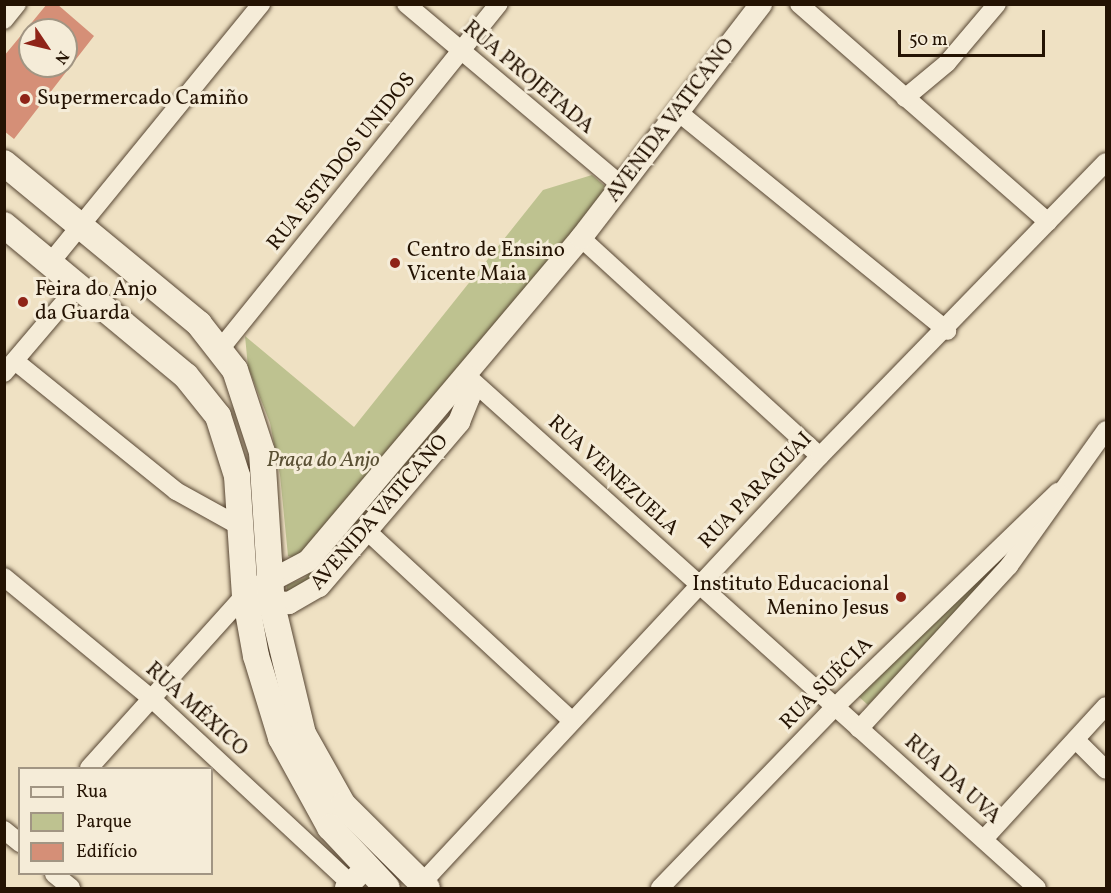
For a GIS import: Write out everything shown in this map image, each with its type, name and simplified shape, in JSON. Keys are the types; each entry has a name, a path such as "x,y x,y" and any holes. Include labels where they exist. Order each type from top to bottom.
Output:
{"main road":[{"path":"4,163 81,226 221,348 246,395 262,452 271,593 289,696 321,770 351,814 424,886"},
{"path":"4,225 203,393 231,446 241,527 245,596 281,738 330,827 354,880 387,888"}],"street":[{"path":"4,20 17,4"},
{"path":"50,263 261,4"},
{"name":"RUA PROJETADA","path":"406,4 622,186"},
{"name":"RUA ESTADOS UNIDOS","path":"221,348 499,4"},
{"name":"AVENIDA VATICANO","path":"271,593 308,561 582,238 760,4"},
{"path":"799,4 1048,222"},
{"path":"905,98 947,63 997,4"},
{"path":"678,112 947,331"},
{"name":"RUA PARAGUAI","path":"424,886 571,720 699,583 820,456 947,331 1107,162"},
{"path":"582,238 820,456"},
{"path":"78,286 10,367 176,491 241,527"},
{"name":"AVENIDA VATICANO","path":"245,596 271,593 304,598 367,531 459,422 469,397 467,376"},
{"name":"RUA VENEZUELA","path":"467,376 835,707"},
{"name":"RUA SUÉCIA","path":"859,729 1009,566 1058,492 1107,430"},
{"name":"RUA SUÉCIA","path":"660,888 835,707 1058,492"},
{"path":"367,531 571,720"},
{"name":"RUA MÉXICO","path":"4,577 151,698 354,880"},
{"path":"90,767 245,596"},
{"path":"984,839 1107,706"},
{"name":"RUA DA UVA","path":"835,707 1037,888"},
{"path":"1076,740 1107,770"},
{"path":"4,830 18,841"},
{"path":"56,875 71,888"}],"green space":[{"name":"Praça do Anjo","path":"592,175 607,188 602,199 300,559 288,556 280,475 270,423 248,367 245,336 354,427 543,190"},
{"path":"454,405 305,592 287,597 287,585 305,578"},
{"path":"1015,538 1010,555 868,705 858,696"}],"building":[{"name":"Supermercado Camiño","path":"47,4 57,4 73,18 35,18"},
{"name":"Supermercado Camiño","path":"78,22 94,36 78,57"},
{"name":"Supermercado Camiño","path":"18,39 18,78 61,78 14,139 4,131 4,56"}],"place":[{"name":"Supermercado Camiño","path":"25,99"},
{"name":"Centro de Ensino Vicente Maia","path":"395,263"},
{"name":"Feira do Anjo da Guarda","path":"23,302"},
{"name":"Instituto Educacional Menino Jesus","path":"901,597"}]}
